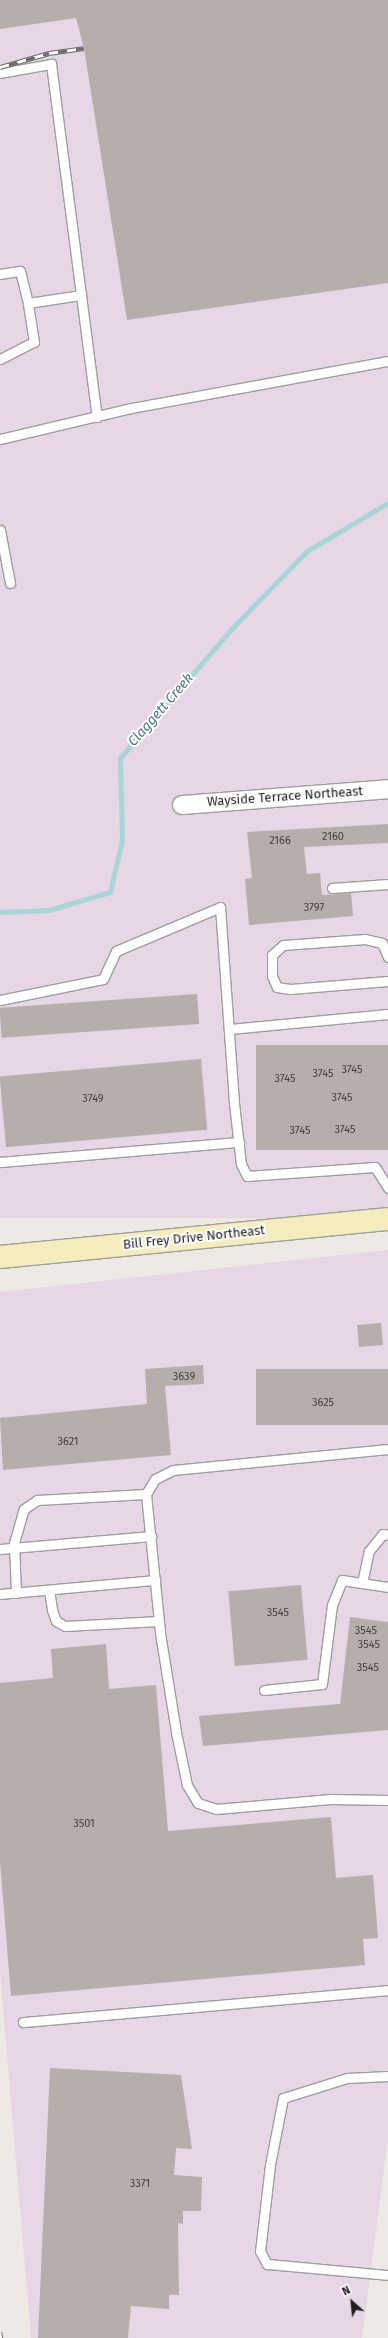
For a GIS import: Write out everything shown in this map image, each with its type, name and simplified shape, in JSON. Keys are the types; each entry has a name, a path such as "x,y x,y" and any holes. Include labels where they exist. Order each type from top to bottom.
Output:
{"street":[{"name":"Wayside Terrace Northeast","path":"182,805 388,789"},
{"name":"Bill Frey Drive Northeast","path":"0,1257 388,1219"}],"lane":[{"path":"0,73 50,64 97,416"},
{"path":"0,274 20,271 28,303 34,342 0,358"},
{"path":"28,303 81,295"},
{"path":"0,439 97,416 388,361"},
{"path":"0,530 10,583"},
{"path":"332,888 388,884"},
{"path":"0,1000 103,979 116,951 220,907 241,1164 247,1176 375,1167 388,1188"},
{"path":"388,957 382,943 366,939 283,945 272,954 272,976 277,988 290,989 388,980"},
{"path":"229,1029 388,1014"},
{"path":"0,1162 239,1142"},
{"path":"388,1449 173,1470 155,1479 146,1494 159,1621 187,1785 198,1803 216,1809 331,1799 388,1800"},
{"path":"16,1593 14,1548 17,1526 24,1509 37,1500 146,1494"},
{"path":"362,1583 369,1551 382,1534 388,1535"},
{"path":"0,1549 150,1536"},
{"path":"0,1594 155,1580"},
{"path":"264,1690 322,1684 335,1599 342,1580 388,1587"},
{"path":"49,1590 52,1610 56,1621 65,1626 159,1621"},
{"path":"23,2022 388,1990"},
{"path":"388,2076 347,2078 283,2098 270,2165 260,2250 267,2264 388,2275"}],"shaded area":[{"path":"0,0 388,0 388,1218 0,1218"},
{"path":"388,1250 388,2139 362,2338 31,2338 0,1970 0,1292"}],"building":[{"path":"0,0 388,0 388,283 127,320 84,48 76,18 0,29"},
{"path":"388,824 388,843 304,847 307,874 320,873 322,895 351,893 353,916 249,925 245,879 252,878 247,832"},
{"path":"197,994 199,1024 2,1038 0,1008"},
{"path":"256,1045 388,1045 388,1150 256,1150"},
{"path":"201,1059 207,1130 6,1147 0,1077"},
{"path":"381,1323 383,1345 359,1347 357,1325"},
{"path":"203,1365 204,1384 165,1386 171,1455 3,1470 0,1418 147,1404 145,1369"},
{"path":"256,1369 388,1369 388,1425 256,1425"},
{"path":"301,1585 308,1660 235,1666 228,1591"},
{"path":"350,1617 388,1622 388,1730 203,1746 199,1716 340,1704"},
{"path":"106,1644 109,1689 156,1685 168,1831 331,1817 336,1878 373,1875 378,1938 363,1939 365,1965 11,1996 0,1861 0,1683 53,1678 51,1649"},
{"path":"50,2068 181,2075 192,2149 176,2148 174,2175 202,2177 201,2211 183,2211 183,2224 178,2223 179,2295 169,2295 169,2309 131,2306 128,2338 38,2338"}],"waterway":[{"name":"Claggett Creek","path":"0,912 49,910 110,892 122,840 120,758 235,625 307,551 388,503"}],"railway":[{"path":"0,67 49,53 84,48"},
{"path":"0,2332 1,2338"}]}
